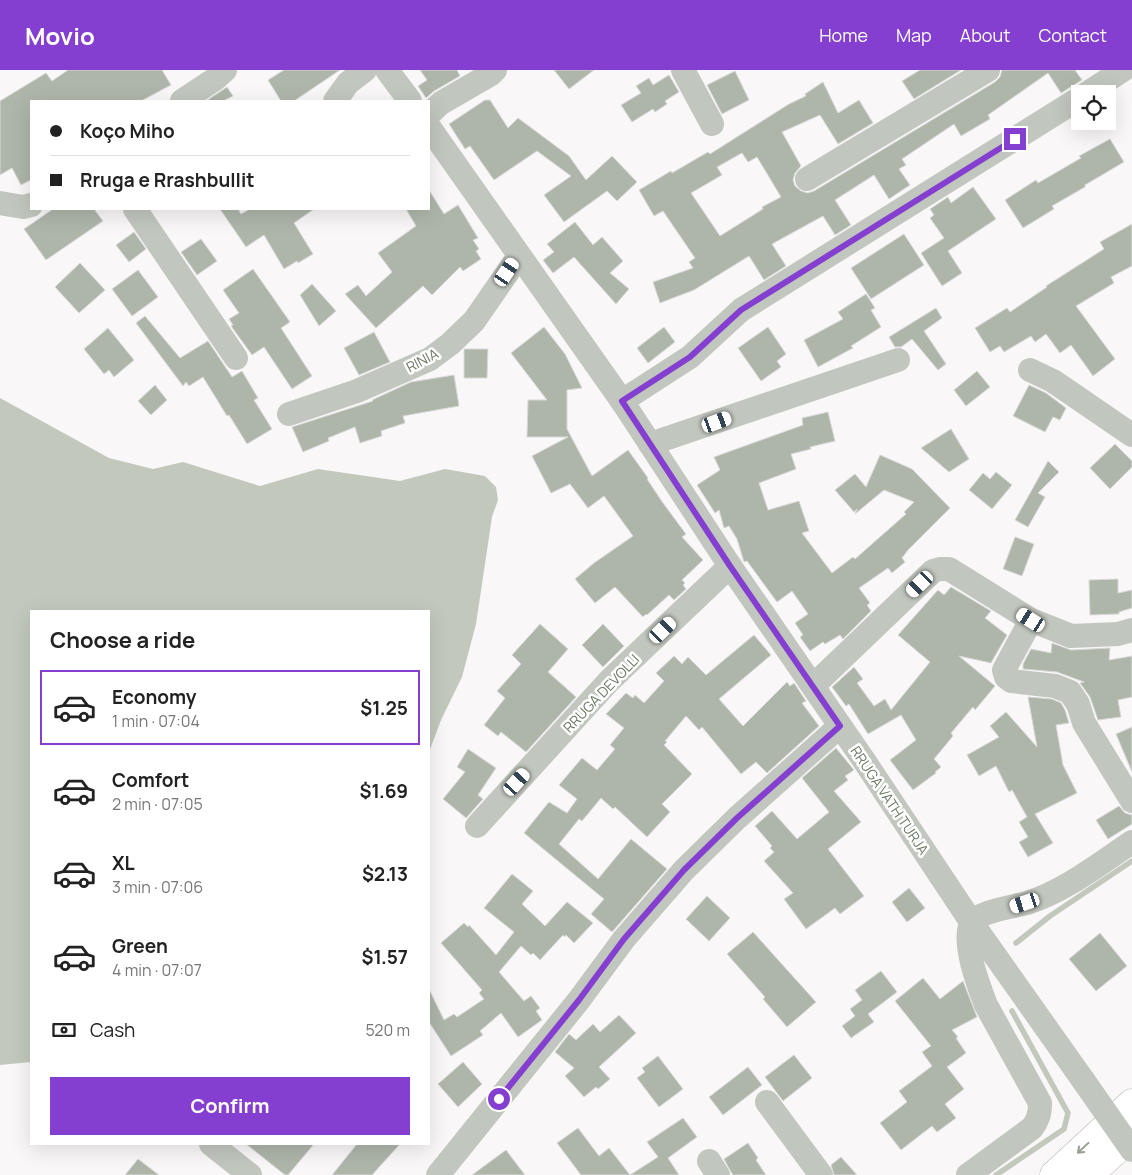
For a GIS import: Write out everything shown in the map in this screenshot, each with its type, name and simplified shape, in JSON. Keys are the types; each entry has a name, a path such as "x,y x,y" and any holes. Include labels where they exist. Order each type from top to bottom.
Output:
{"highway":[{"path":"1054,1175 1132,1103"},
{"path":"1090,1175 1132,1136"}],"street":[{"path":"184,100 225,70"},
{"path":"336,100 348,83 365,70"},
{"path":"387,70 409,100"},
{"path":"430,113 441,103 495,70"},
{"path":"683,70 712,124"},
{"path":"807,179 988,70"},
{"path":"1092,83 1123,70"},
{"path":"622,401 690,357 741,310 1071,104"},
{"name":"RRUGA VATH TURJA","path":"432,139 622,401 730,566 972,923 1132,1150"},
{"path":"0,203 23,207 30,205"},
{"path":"136,210 236,358"},
{"name":"RINIA","path":"289,414 357,391 430,359 450,344 474,321 518,256"},
{"path":"650,444 898,360"},
{"path":"1030,370 1053,382 1132,435"},
{"name":"RRUGA DEVOLLI","path":"477,826 609,682 730,566"},
{"path":"813,686 933,571 940,569 949,569 1031,620 1071,636 1118,634 1132,630"},
{"path":"1031,620 1004,670 1006,677 1011,681 1054,686 1070,692 1078,704 1084,723 1132,801"},
{"path":"438,1175 579,1000 624,939 684,870 737,818 840,726"},
{"path":"968,1175 1032,1128 1038,1120 1040,1104 986,1005 971,958 969,932 972,923 983,915 1036,900 1094,868 1132,842"},
{"path":"766,1102 821,1175"},
{"path":"212,1145 250,1175"}],"shaded area":[{"path":"0,398 109,458 153,469 183,462 260,486 318,469 400,481 445,469 485,476 496,487 498,500 492,517 476,624 462,677 441,720 430,749 430,610 30,610 30,1062 0,1065"}],"building":[{"path":"68,70 162,70 171,85 143,100 30,100 30,180 21,185 12,168 0,175 0,101 46,73 52,81"},
{"path":"284,70 340,70 295,100 280,100 268,80"},
{"path":"420,70 457,70 460,76 434,91 426,98 418,86 427,80"},
{"path":"554,70 594,70 569,89"},
{"path":"920,70 961,70 914,99 902,81"},
{"path":"1002,70 1075,70 1082,80 1071,85 1061,93 1048,73 988,115 990,119 961,136 954,124 902,159 906,165 899,169 910,185 889,199 874,175 835,200 851,225 835,235 823,216 772,244 786,266 764,280 749,256 694,290 660,303 653,282 693,268 689,262 695,258 663,211 654,216 639,190 708,152 710,154 789,104 806,96 805,94 823,82 838,113 859,100 873,123 838,144 820,115 782,132 801,166 795,173 793,180 795,186 801,191 808,193 995,82 1000,77","holes":["742,153 748,162 757,157 781,197 762,207 763,209 720,236 691,193 722,175 717,167"]},
{"path":"735,71 749,100 722,114 707,85"},
{"path":"669,75 679,92 665,101 667,104 655,112 653,109 632,122 621,105 641,93 636,86 649,78 653,85"},
{"path":"227,87 233,96 225,100 208,100"},
{"path":"485,100 490,100 508,128 518,118 569,156 586,180 612,156 637,182 617,201 607,191 564,222 544,195 571,176 537,151 494,180 470,146 465,149 449,124"},
{"path":"1110,139 1124,162 1052,206 1054,209 1023,228 1005,200 1036,180 1038,183 1081,158 1079,156"},
{"path":"973,187 996,219 948,251 962,273 942,286 921,253 944,238 930,218 934,215 930,209 948,197 951,203"},
{"path":"430,192 444,214 458,205 478,238 473,240 479,249 476,251 481,259 463,271 460,267 432,295 423,286 376,328 345,294 358,285 366,296 392,272 378,253 416,226 407,210 430,210"},
{"path":"52,210 95,210 103,221 46,260 24,229"},
{"path":"221,210 239,210 241,214 248,210 313,210 294,223 313,254 298,263 297,261 284,269 264,235 246,247"},
{"path":"575,222 593,245 602,237 623,261 610,273 629,289 616,304 574,257 553,273 543,260 554,252 547,244"},
{"path":"1132,224 1132,266 1111,277 1114,283 1076,306 1115,359 1093,376 1071,345 1060,353 1046,334 1035,342 1031,336 1004,352 1000,346 990,352 975,328 1007,308 1010,312 1046,286 1104,249 1100,242"},
{"path":"134,232 146,249 129,262 116,245"},
{"path":"904,234 924,265 871,299 851,268"},
{"path":"201,239 217,261 197,275 181,252"},
{"path":"80,263 105,290 79,313 55,287"},
{"path":"253,269 290,322 281,328 312,376 292,389 264,347 252,355 231,326 233,325 229,319 239,313 223,290"},
{"path":"138,270 158,297 132,316 112,289"},
{"path":"312,284 336,311 319,326 300,295"},
{"path":"866,294 875,308 871,310 881,327 851,346 853,348 818,367 804,340 843,319 838,312"},
{"path":"936,308 942,318 924,331 946,364 938,370 912,339 901,347 895,347 889,337"},
{"path":"145,316 180,358 208,341 232,377 242,371 258,398 254,400 272,429 247,444 203,377 189,386 186,382 183,386 136,323"},
{"path":"544,327 565,354 582,388 567,390 567,429 592,476 628,450 686,534 682,537 703,560 682,580 685,583 683,585 686,589 674,600 669,595 643,617 615,587 595,603 575,579 594,563 633,536 604,496 588,508 570,484 551,493 532,456 568,437 527,437 528,400 547,400 511,353"},
{"path":"664,327 675,342 648,363 637,348"},
{"path":"768,327 786,354 777,361 781,367 761,381 738,348"},
{"path":"108,328 134,360 114,377 109,370 104,374 84,349"},
{"path":"374,332 390,362 359,375 344,348"},
{"path":"464,349 488,349 487,378 464,378"},
{"path":"977,371 990,387 966,406 954,390"},
{"path":"454,375 459,406 403,416 405,423 381,431 382,436 360,443 355,427 328,438 329,441 303,452 292,427 373,401 411,382"},
{"path":"155,385 167,400 151,415 138,401"},
{"path":"1029,385 1046,393 1066,408 1060,420 1053,417 1045,432 1013,416"},
{"path":"828,412 835,441 791,454 796,469 759,483 768,510 799,501 809,531 802,533 832,573 853,557 855,559 906,514 904,512 914,502 884,490 855,514 857,509 854,512 835,490 855,474 866,487 880,455 912,469 950,508 908,550 902,558 905,562 892,573 888,568 859,588 870,603 867,605 871,611 843,639 840,635 825,644 823,642 810,651 800,637 803,635 795,623 808,614 792,591 777,602 747,561 744,562 737,539 729,526 724,528 719,510 715,513 697,485 720,470 714,457 803,425 802,418"},
{"path":"951,429 969,459 949,472 921,448"},
{"path":"1115,444 1132,461 1132,467 1110,489 1090,468"},
{"path":"1048,461 1059,472 1038,493 1045,497 1028,527 1015,520"},
{"path":"996,472 1012,485 992,509 969,490 983,473 990,479"},
{"path":"1015,537 1034,544 1022,576 1003,569"},
{"path":"1118,579 1118,593 1132,590 1132,608 1119,612 1119,614 1090,615 1089,580"},
{"path":"951,587 991,611 985,618 1007,635 991,663 959,656 995,686 975,710 973,707 951,733 953,736 934,759 941,767 913,790 890,760 916,740 901,715 868,734 849,704 846,706 832,687 854,667 863,679 857,683 874,706 885,699 891,710 930,662 898,635 938,590 944,595"},
{"path":"540,624 568,649 548,672 576,697 526,752 501,732 498,736 484,725 505,698 497,691 521,664 512,655"},
{"path":"603,624 624,646 603,667 582,645"},
{"path":"754,635 771,655 719,699 743,726 787,682 790,686 794,683 806,701 802,703 819,726 767,773 756,762 741,774 702,727 699,730 686,716 665,741 667,742 664,745 692,774 662,804 670,812 647,837 615,807 613,809 601,798 582,821 579,819 559,844 598,879 631,839 667,869 612,932 591,914 604,899 524,833 549,802 567,813 577,799 559,785 582,758 597,770 615,749 610,745 624,728 606,714 626,693 633,698 635,695 644,703 664,681 656,673 674,656 682,664 688,657 706,675"},
{"path":"1052,643 1071,650 1110,648 1109,660 1132,656 1132,697 1118,700 1121,717 1098,720 1090,697 1080,683 1084,682 1057,672 1023,669 1023,664 1031,649 1051,653"},
{"path":"1028,697 1052,699 1061,703 1065,710 1069,723 1056,725 1063,765 1077,793 1035,814 1053,843 1028,857 1019,842 1028,837 1019,822 1027,817 1012,790 1009,792 996,766 979,776 967,755 999,737 990,726 1006,712 1037,747"},
{"path":"1132,727 1132,772 1116,734"},
{"path":"836,748 854,770 845,776 848,780 834,791 861,822 828,849 864,896 840,914 835,908 806,929 784,899 793,893 764,861 774,852 770,848 772,846 755,826 772,811 797,839 829,812 802,778"},
{"path":"468,749 496,768 478,795 483,799 466,818 443,799 465,772 457,767"},
{"path":"1119,806 1125,813 1132,815 1132,824 1108,839 1096,820"},
{"path":"512,874 533,891 522,904 545,926 567,902 593,923 574,943 566,935 565,937 563,935 540,960 521,946 499,972 524,1001 531,996 540,1008 536,1011 542,1020 518,1037 501,1013 480,1031 483,1035 451,1056 430,1024 430,991 444,1020 454,1014 457,1017 484,999 479,993 482,990 441,943 464,923 468,927 469,925 496,955 514,932 484,908"},
{"path":"909,888 925,908 907,922 892,902"},
{"path":"707,896 730,918 709,941 686,919"},
{"path":"753,932 816,1002 787,1027 763,999 765,997 727,954"},
{"path":"1100,933 1127,966 1096,991 1069,959"},
{"path":"881,971 897,992 868,1014 874,1022 851,1038 842,1026 855,1016 850,1009 862,1000 855,990"},
{"path":"923,978 940,999 963,981 977,1017 952,1030 966,1053 947,1067 964,1089 945,1104 956,1118 937,1132 932,1126 901,1150 880,1123 907,1102 899,1091 932,1066 922,1052 931,1046 895,1001"},
{"path":"619,1015 636,1033 599,1067 610,1079 584,1097 565,1076 574,1068 555,1052 569,1034 576,1040 593,1024 600,1032"},
{"path":"794,1055 812,1078 783,1101 765,1077"},
{"path":"658,1056 683,1089 659,1107 637,1078 645,1072 642,1068"},
{"path":"463,1062 482,1084 458,1107 438,1084"},
{"path":"748,1067 762,1085 723,1115 709,1097"},
{"path":"683,1118 697,1137 668,1158 679,1175 630,1175 658,1157 647,1142"},
{"path":"578,1128 599,1156 609,1148 630,1175 581,1175 557,1143"},
{"path":"748,1143 766,1175 733,1175 731,1172 724,1159"},
{"path":"247,1145 313,1145 288,1175 285,1175"},
{"path":"356,1145 399,1145 372,1175 332,1175"},
{"path":"506,1150 525,1175 472,1175"},
{"path":"841,1157 857,1175 834,1175 831,1165"},
{"path":"138,1159 159,1175 125,1175"}],"waterway":[{"path":"1016,943 1050,916 1132,861"},
{"path":"996,1175 1064,1129 1068,1113 1012,1011"}],"route":[{"path":"499,1099 579,1000 624,939 684,870 737,818 840,726 730,566 622,401 690,357 741,310 1015,139"}]}
